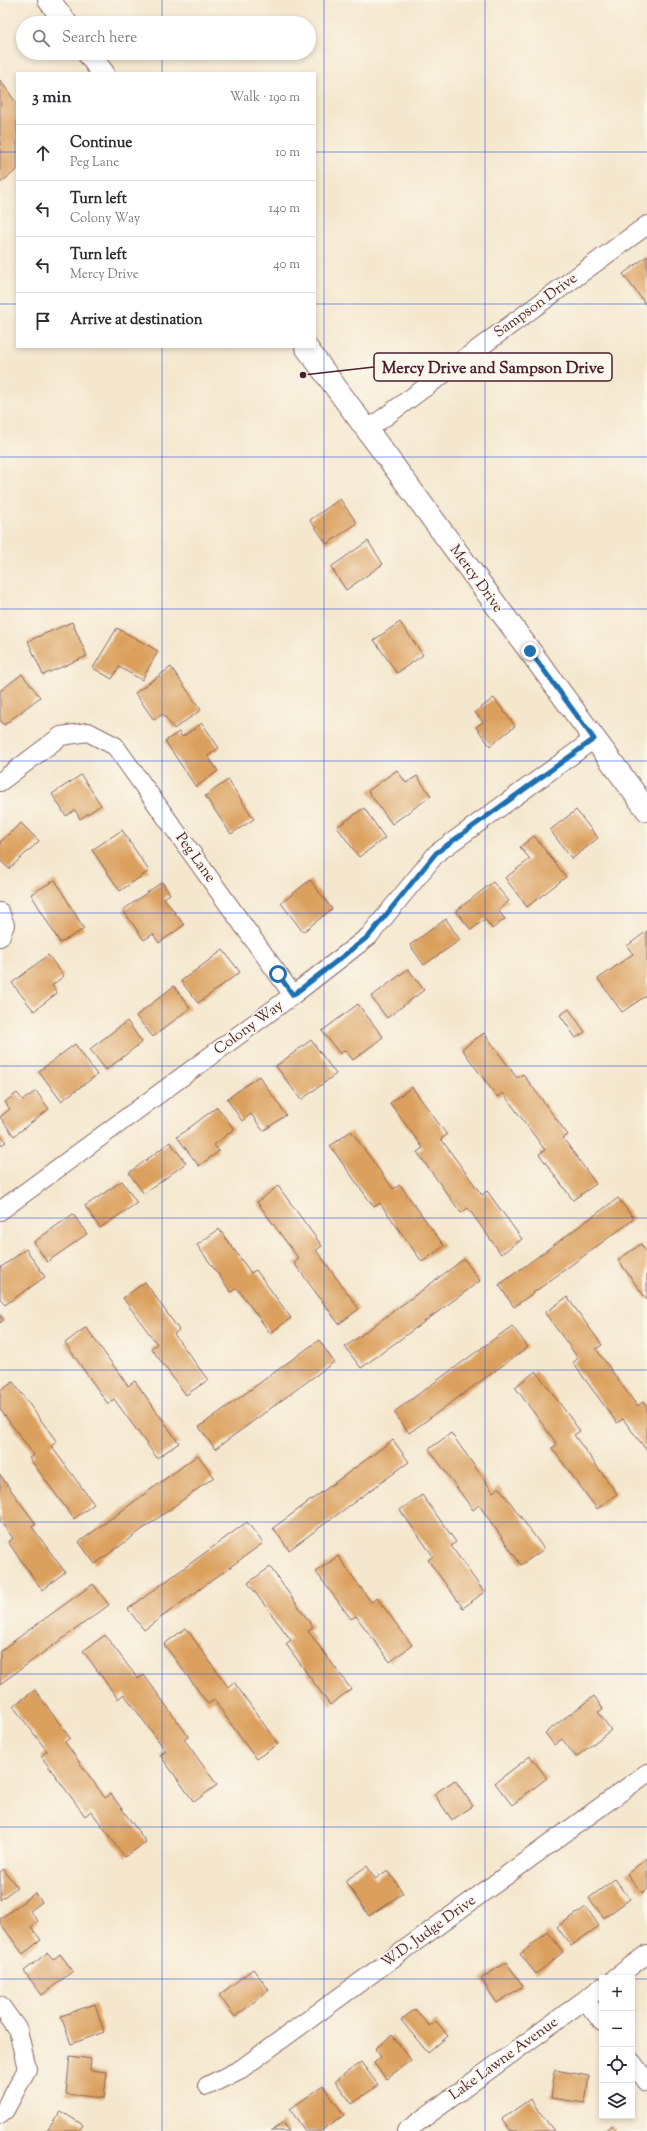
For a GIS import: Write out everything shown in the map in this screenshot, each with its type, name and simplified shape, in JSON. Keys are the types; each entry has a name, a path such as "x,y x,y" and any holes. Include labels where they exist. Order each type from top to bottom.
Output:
{"street":[{"path":"49,0 61,16"},
{"path":"93,60 102,72"},
{"name":"Sampson Drive","path":"367,430 647,225"},
{"name":"Mercy Drive","path":"307,348 647,810"},
{"name":"Peg Lane","path":"0,782 60,736 88,732 115,746 293,995"},
{"name":"Colony Way","path":"0,1211 293,995 369,936 436,853 594,739"},
{"path":"0,912 5,926 0,937"},
{"name":"W.D. Judge Drive","path":"207,2086 241,2069 647,1773"},
{"path":"619,1975 647,1954"},
{"name":"Lake Lawne Avenue","path":"406,2131 599,1989"},
{"path":"585,2000 599,2018"},
{"path":"0,2005 18,2030 26,2069 5,2110 0,2114"},
{"path":"635,2066 647,2082"}],"building":[{"path":"0,80 16,103 16,171 0,183"},
{"path":"647,256 647,306 623,274"},
{"path":"340,499 357,523 327,544 310,520"},
{"path":"368,541 383,564 346,590 331,567"},
{"path":"72,622 87,656 43,675 28,641"},
{"path":"400,622 423,655 397,673 374,640"},
{"path":"117,628 158,651 142,680 119,667 112,679 93,668"},
{"path":"171,667 201,710 174,729 163,714 154,720 135,693"},
{"path":"22,674 40,697 4,725 0,720 0,691"},
{"path":"494,698 515,726 490,746 476,727 483,722 475,712"},
{"path":"202,723 219,748 208,756 218,771 196,787 165,741 179,732 182,737"},
{"path":"397,770 406,783 417,776 431,796 392,824 368,791"},
{"path":"81,775 101,805 80,819 75,810 66,816 52,794"},
{"path":"228,780 254,819 231,834 205,796"},
{"path":"364,808 385,838 359,857 337,827"},
{"path":"576,810 598,838 572,859 550,830"},
{"path":"21,823 39,841 9,869 0,860 0,842"},
{"path":"122,830 149,871 120,891 92,850"},
{"path":"534,836 566,877 527,907 505,878 530,859 520,847"},
{"path":"55,880 84,929 60,943 31,894"},
{"path":"310,880 332,909 303,932 281,903"},
{"path":"162,882 170,894 164,898 184,925 159,943 153,934 144,940 123,910"},
{"path":"493,882 509,901 498,910 505,919 492,929 485,919 471,930 456,911"},
{"path":"446,919 460,940 424,965 410,945"},
{"path":"647,931 647,995 622,1012 598,979 633,954 627,946"},
{"path":"223,950 240,972 198,1003 181,981"},
{"path":"48,955 64,976 52,985 57,993 34,1011 12,983"},
{"path":"408,969 424,990 387,1018 371,997"},
{"path":"174,986 190,1008 153,1037 136,1016"},
{"path":"358,1004 383,1037 353,1060 345,1050 340,1054 322,1031"},
{"path":"569,1009 585,1032 576,1038 560,1015"},
{"path":"127,1021 142,1042 106,1070 90,1049"},
{"path":"484,1033 517,1078 523,1074 568,1135 563,1138 596,1184 573,1200 539,1154 545,1150 503,1093 497,1097 462,1049"},
{"path":"311,1040 336,1074 301,1100 276,1066"},
{"path":"75,1044 97,1075 61,1101 39,1071"},
{"path":"259,1076 286,1115 263,1131 251,1114 242,1121 227,1099"},
{"path":"412,1087 447,1135 441,1139 482,1195 487,1191 522,1239 501,1254 468,1208 461,1213 417,1152 423,1148 390,1103"},
{"path":"36,1091 49,1109 14,1136 0,1117 10,1109 5,1102 17,1093 23,1100"},
{"path":"217,1107 234,1129 214,1145 219,1151 199,1166 177,1137"},
{"path":"351,1131 393,1189 400,1185 444,1246 422,1262 380,1203 374,1207 330,1146"},
{"path":"0,1135 6,1142 0,1146"},
{"path":"170,1142 186,1163 144,1194 129,1173"},
{"path":"122,1181 137,1203 100,1228 85,1206"},
{"path":"278,1186 322,1246 316,1250 359,1309 339,1324 294,1263 299,1259 257,1202"},
{"path":"618,1198 634,1219 514,1307 499,1285"},
{"path":"73,1214 87,1234 47,1262 34,1242"},
{"path":"219,1229 251,1273 256,1270 291,1318 270,1333 237,1288 231,1292 197,1245"},
{"path":"641,1244 647,1253 647,1300 618,1260"},
{"path":"26,1249 45,1277 5,1305 0,1298 0,1268"},
{"path":"464,1259 480,1281 361,1368 345,1347"},
{"path":"145,1282 179,1330 174,1334 208,1380 186,1395 151,1348 157,1344 123,1298"},
{"path":"567,1297 602,1345 596,1349 637,1406 643,1402 647,1408 647,1451 623,1419 617,1423 573,1363 578,1358 545,1313"},
{"path":"0,1315 4,1320 0,1323"},
{"path":"512,1326 528,1347 409,1433 394,1412"},
{"path":"86,1327 128,1386 135,1381 179,1443 157,1458 114,1399 108,1404 65,1343"},
{"path":"319,1340 334,1362 215,1449 199,1427"},
{"path":"536,1371 580,1431 574,1435 617,1494 597,1509 552,1448 557,1444 515,1387"},
{"path":"13,1382 57,1442 51,1446 94,1504 74,1519 29,1458 34,1455 0,1409 0,1391"},
{"path":"451,1433 493,1492 499,1487 544,1549 521,1565 479,1505 473,1510 429,1449"},
{"path":"393,1440 409,1462 289,1550 273,1528"},
{"path":"198,1455 214,1477 95,1564 79,1542"},
{"path":"0,1475 36,1524 32,1527 65,1572 42,1590 8,1542 13,1538 0,1521"},
{"path":"422,1495 456,1542 451,1546 484,1592 463,1608 428,1560 433,1556 400,1510"},
{"path":"247,1522 263,1543 144,1630 128,1609"},
{"path":"338,1556 371,1602 377,1598 412,1645 390,1662 356,1616 351,1619 316,1572"},
{"path":"270,1567 313,1627 308,1631 351,1689 330,1705 286,1644 291,1640 248,1583"},
{"path":"93,1584 109,1605 0,1684 0,1651"},
{"path":"186,1628 228,1687 234,1682 278,1744 256,1759 214,1700 208,1704 164,1644"},
{"path":"105,1635 138,1679 144,1675 188,1736 184,1739 217,1785 194,1802 160,1755 166,1751 124,1694 118,1699 83,1651"},
{"path":"35,1690 70,1738 65,1742 105,1798 111,1794 146,1842 125,1857 91,1811 85,1816 41,1756 47,1751 13,1706"},
{"path":"594,1696 603,1709 598,1712 611,1730 576,1757 562,1739 554,1745 545,1733"},
{"path":"530,1756 547,1778 512,1805 495,1783"},
{"path":"455,1780 473,1806 452,1820 434,1794"},
{"path":"647,1858 647,1889 642,1893 627,1874"},
{"path":"367,1866 375,1879 388,1870 403,1893 369,1916 345,1881"},
{"path":"3,1869 17,1887 0,1900 0,1871"},
{"path":"615,1879 630,1899 604,1918 589,1898"},
{"path":"35,1893 42,1902 30,1911 38,1921 31,1927 41,1940 23,1954 0,1923 0,1919"},
{"path":"586,1907 599,1926 571,1946 557,1927"},
{"path":"548,1932 563,1952 536,1974 520,1954"},
{"path":"47,1953 53,1960 60,1954 73,1971 42,1995 24,1971"},
{"path":"506,1962 523,1986 497,2003 481,1979"},
{"path":"253,1969 269,1990 235,2017 219,1995"},
{"path":"95,2004 104,2032 71,2044 61,2016"},
{"path":"415,2009 429,2026 436,2021 448,2036 428,2053 401,2020"},
{"path":"392,2035 411,2060 386,2079 374,2063 381,2057 375,2049"},
{"path":"70,2056 91,2059 90,2070 107,2072 104,2098 66,2094"},
{"path":"361,2062 378,2085 352,2104 335,2081"},
{"path":"555,2070 589,2076 585,2103 551,2098"},
{"path":"323,2086 344,2115 321,2131 305,2131 290,2109"},
{"path":"530,2099 554,2131 511,2131 502,2119"},
{"path":"61,2111 83,2125 79,2131 47,2131"},
{"path":"283,2122 289,2131 271,2131"},
{"path":"612,2125 616,2131 604,2131"}],"place":[{"name":"Mercy Drive and Sampson Drive","path":"303,375"}],"route":[{"path":"278,974 293,995 369,936 436,853 594,739 530,651"}]}
